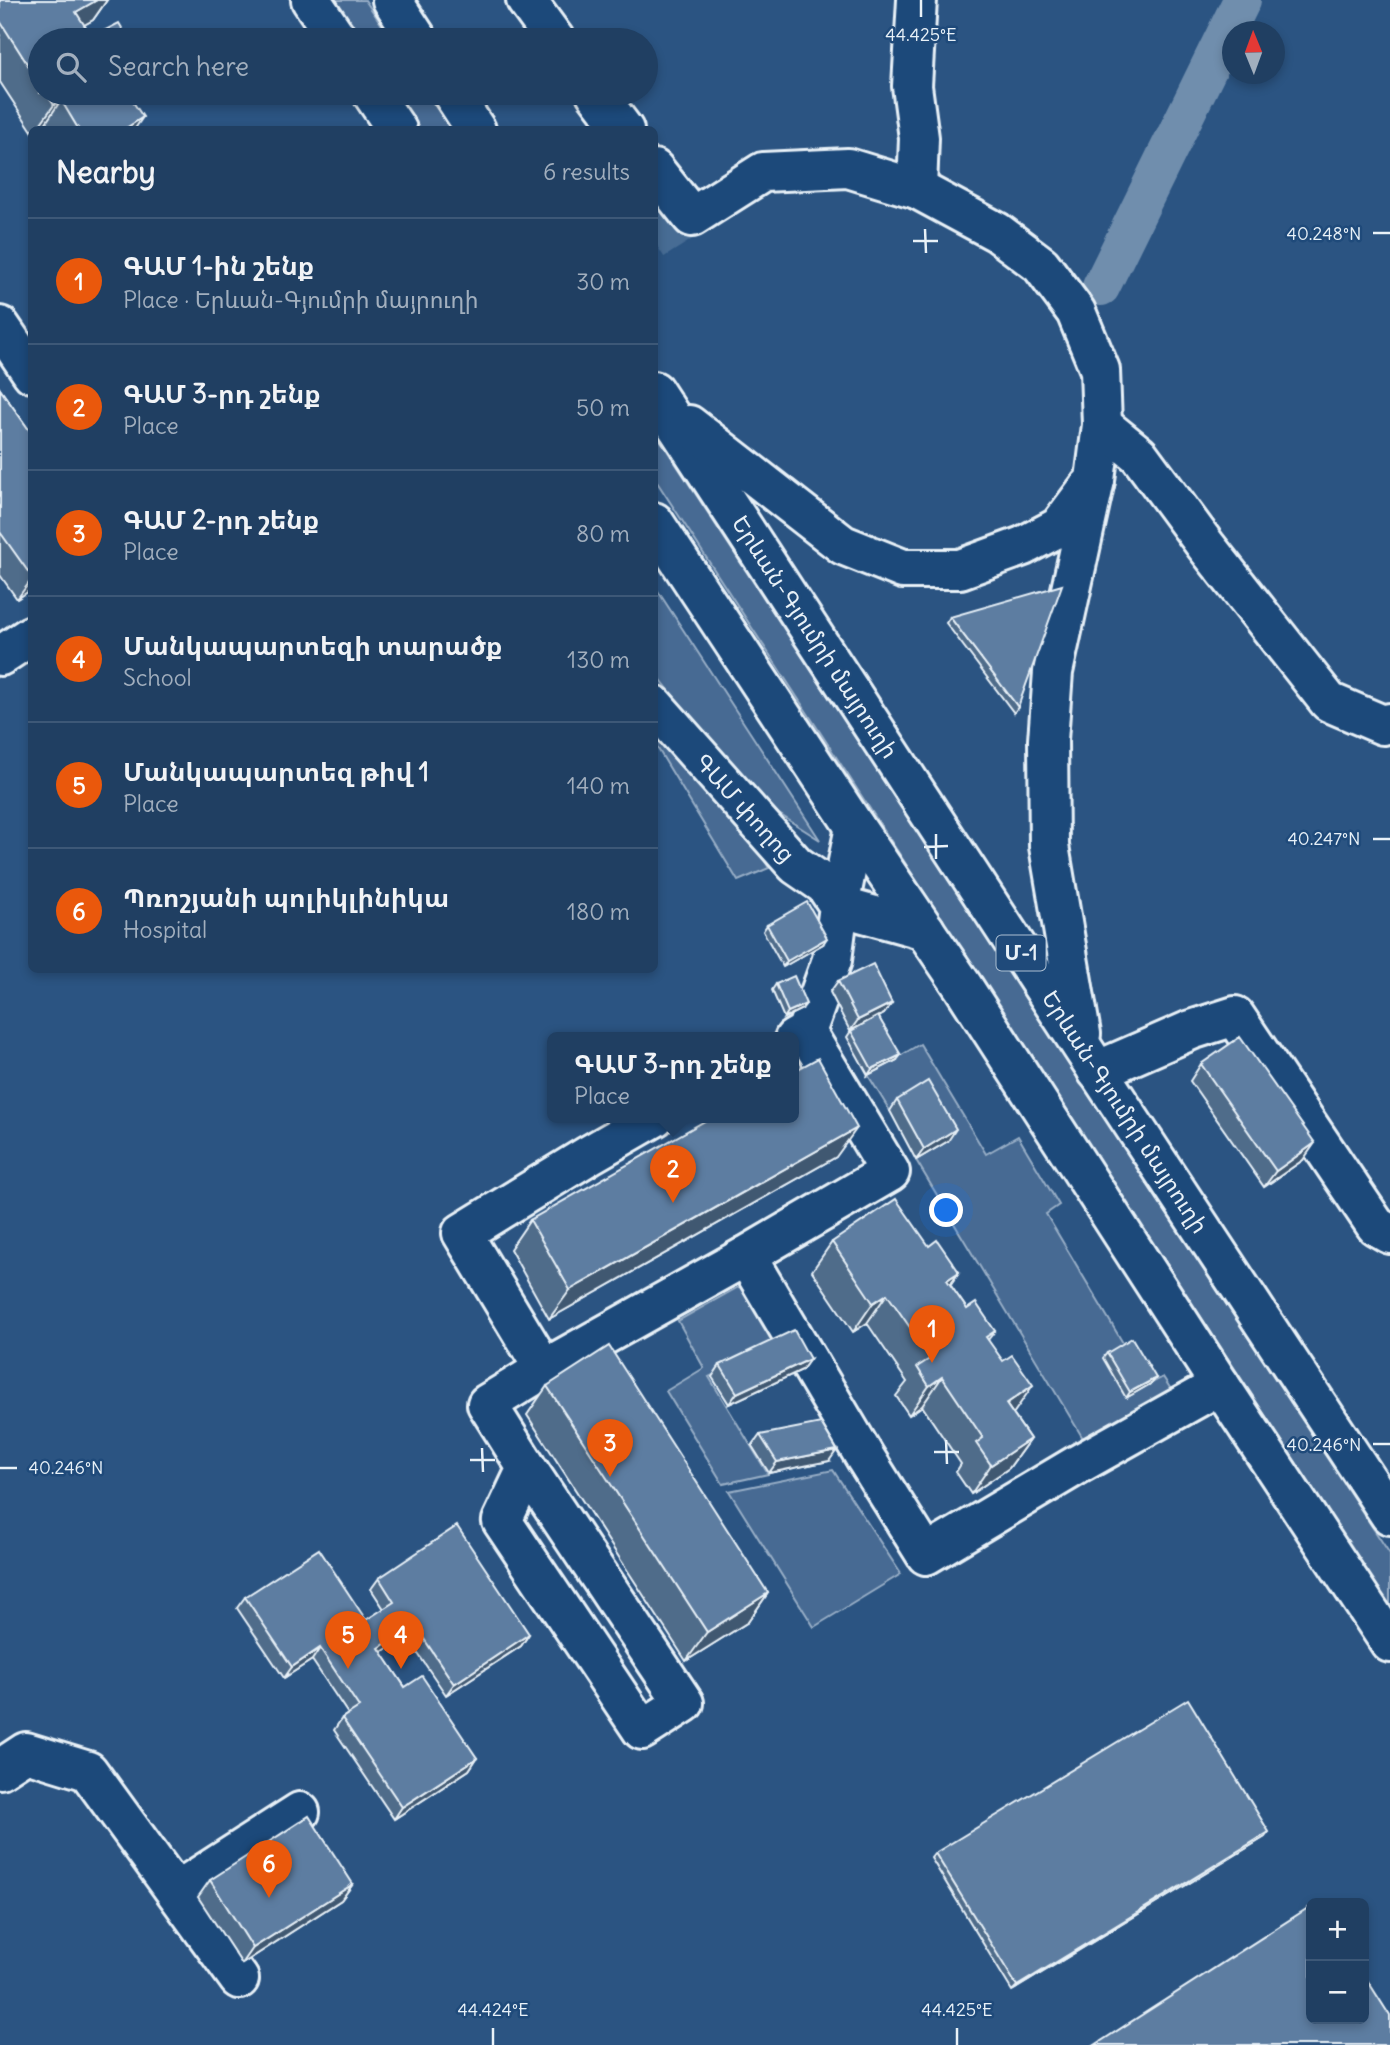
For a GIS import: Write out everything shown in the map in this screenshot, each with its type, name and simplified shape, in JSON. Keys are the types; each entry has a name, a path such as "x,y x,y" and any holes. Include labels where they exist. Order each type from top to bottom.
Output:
{"main road":[{"path":"311,0 330,28"},
{"path":"392,0 410,28"},
{"path":"526,0 546,28"},
{"path":"917,0 912,86 919,138 918,189"},
{"path":"380,105 394,126"},
{"path":"460,105 473,126"},
{"path":"605,105 621,126"},
{"path":"658,174 692,217 763,172 848,167 918,189 997,232 1041,265 1076,312 1100,370 1102,425 1095,480 1053,672 1048,740 1049,846 1090,1061 1235,1016 1376,1226 1390,1234"},
{"path":"0,326 28,367"},
{"path":"660,398 843,545 903,569 960,569 1023,546 1059,527 1095,480"},
{"name":"Երևան-Գյումրի մայրուղի","path":"660,398 1090,1061 1390,1515"},
{"path":"1102,425 1139,455 1206,546 1329,702 1383,725 1390,723"},
{"path":"658,528 925,930 1390,1643"},
{"path":"0,656 28,638"},
{"name":"ԳԱՄ փողոց","path":"658,710 796,865 825,885 839,906"},
{"path":"527,1468 502,1521 642,1730 684,1703 487,1404 544,1369 609,1349 746,1256 890,1172 800,1036 832,960 839,906 855,827"},
{"path":"839,906 925,930"},
{"path":"544,1369 462,1233 645,1123"},
{"path":"746,1256 926,1555 1077,1465 1220,1385"},
{"path":"0,1769 26,1752 88,1771 239,1979"},
{"path":"177,1891 300,1812"}],"shaded area":[{"path":"333,0 365,0 384,28 352,28"},
{"path":"402,105 434,105 449,126 417,126"},
{"path":"658,437 1390,1554 1390,1607 658,484"},
{"path":"658,591 820,840 779,814 701,731 658,676"},
{"path":"658,732 757,848 769,868 738,881 658,749"},
{"path":"920,1044 986,1154 1018,1136 1059,1205 1046,1214 1148,1385 1163,1377 1174,1394 1087,1445 916,1160 948,1141 920,1093 890,1111 868,1075"},
{"path":"751,1280 786,1341 709,1377 768,1474 723,1484 666,1391 704,1368 678,1321"},
{"path":"833,1470 901,1574 814,1627 729,1491"}],"building":[{"path":"0,0 97,0 76,12 86,28 28,28 28,65 0,21"},
{"path":"119,23 122,28 109,28"},
{"path":"64,105 135,105 143,117 129,126 77,126"},
{"path":"0,389 28,428 28,571 0,532"},
{"path":"1062,585 1018,707 950,617"},
{"path":"807,902 827,938 787,961 767,925"},
{"path":"873,964 892,1003 858,1020 838,981"},
{"path":"794,976 806,1004 788,1012 776,984"},
{"path":"878,1016 901,1055 872,1069 851,1031"},
{"path":"1240,1037 1315,1143 1276,1171 1201,1064"},
{"path":"818,1058 857,1128 570,1290 530,1220 701,1123 799,1123 799,1068"},
{"path":"928,1081 956,1129 924,1149 897,1100"},
{"path":"896,1199 929,1246 937,1240 959,1272 947,1280 967,1309 976,1303 995,1331 986,1337 1003,1361 1012,1355 1033,1385 1006,1404 1030,1439 991,1465 976,1443 983,1438 942,1377 929,1386 917,1367 931,1358 887,1294 873,1303 832,1242"},
{"path":"794,1330 810,1359 737,1393 720,1365"},
{"path":"1132,1338 1156,1378 1130,1392 1107,1353"},
{"path":"609,1346 768,1593 707,1632 547,1386"},
{"path":"821,1423 837,1450 777,1462 760,1435"},
{"path":"457,1526 529,1634 454,1684 414,1624 379,1648 405,1687 422,1676 477,1758 402,1807 342,1718 359,1707 320,1648 292,1667 245,1597 319,1549 366,1620 394,1602 379,1578"},
{"path":"1188,1699 1269,1832 1017,1986 935,1853"},
{"path":"309,1816 353,1884 253,1948 210,1880"},
{"path":"1306,1909 1306,2024 1369,2024 1369,1983 1390,2016 1390,2045 1095,2045"}],"waterway":[{"path":"1101,287 1242,0"}],"tunnel":[{"path":"658,238 692,217"}],"place":[{"name":"ԳԱՄ 3-րդ շենք","path":"673,1203"},
{"name":"ԳԱՄ 1-ին շենք","path":"932,1363"},
{"name":"ԳԱՄ 2-րդ շենք","path":"610,1477"},
{"name":"Մանկապարտեզ թիվ 1","path":"348,1669"},
{"name":"Մանկապարտեզի տարածք","path":"401,1669"},
{"name":"Պռոշյանի պոլիկլինիկա","path":"269,1898"}]}
